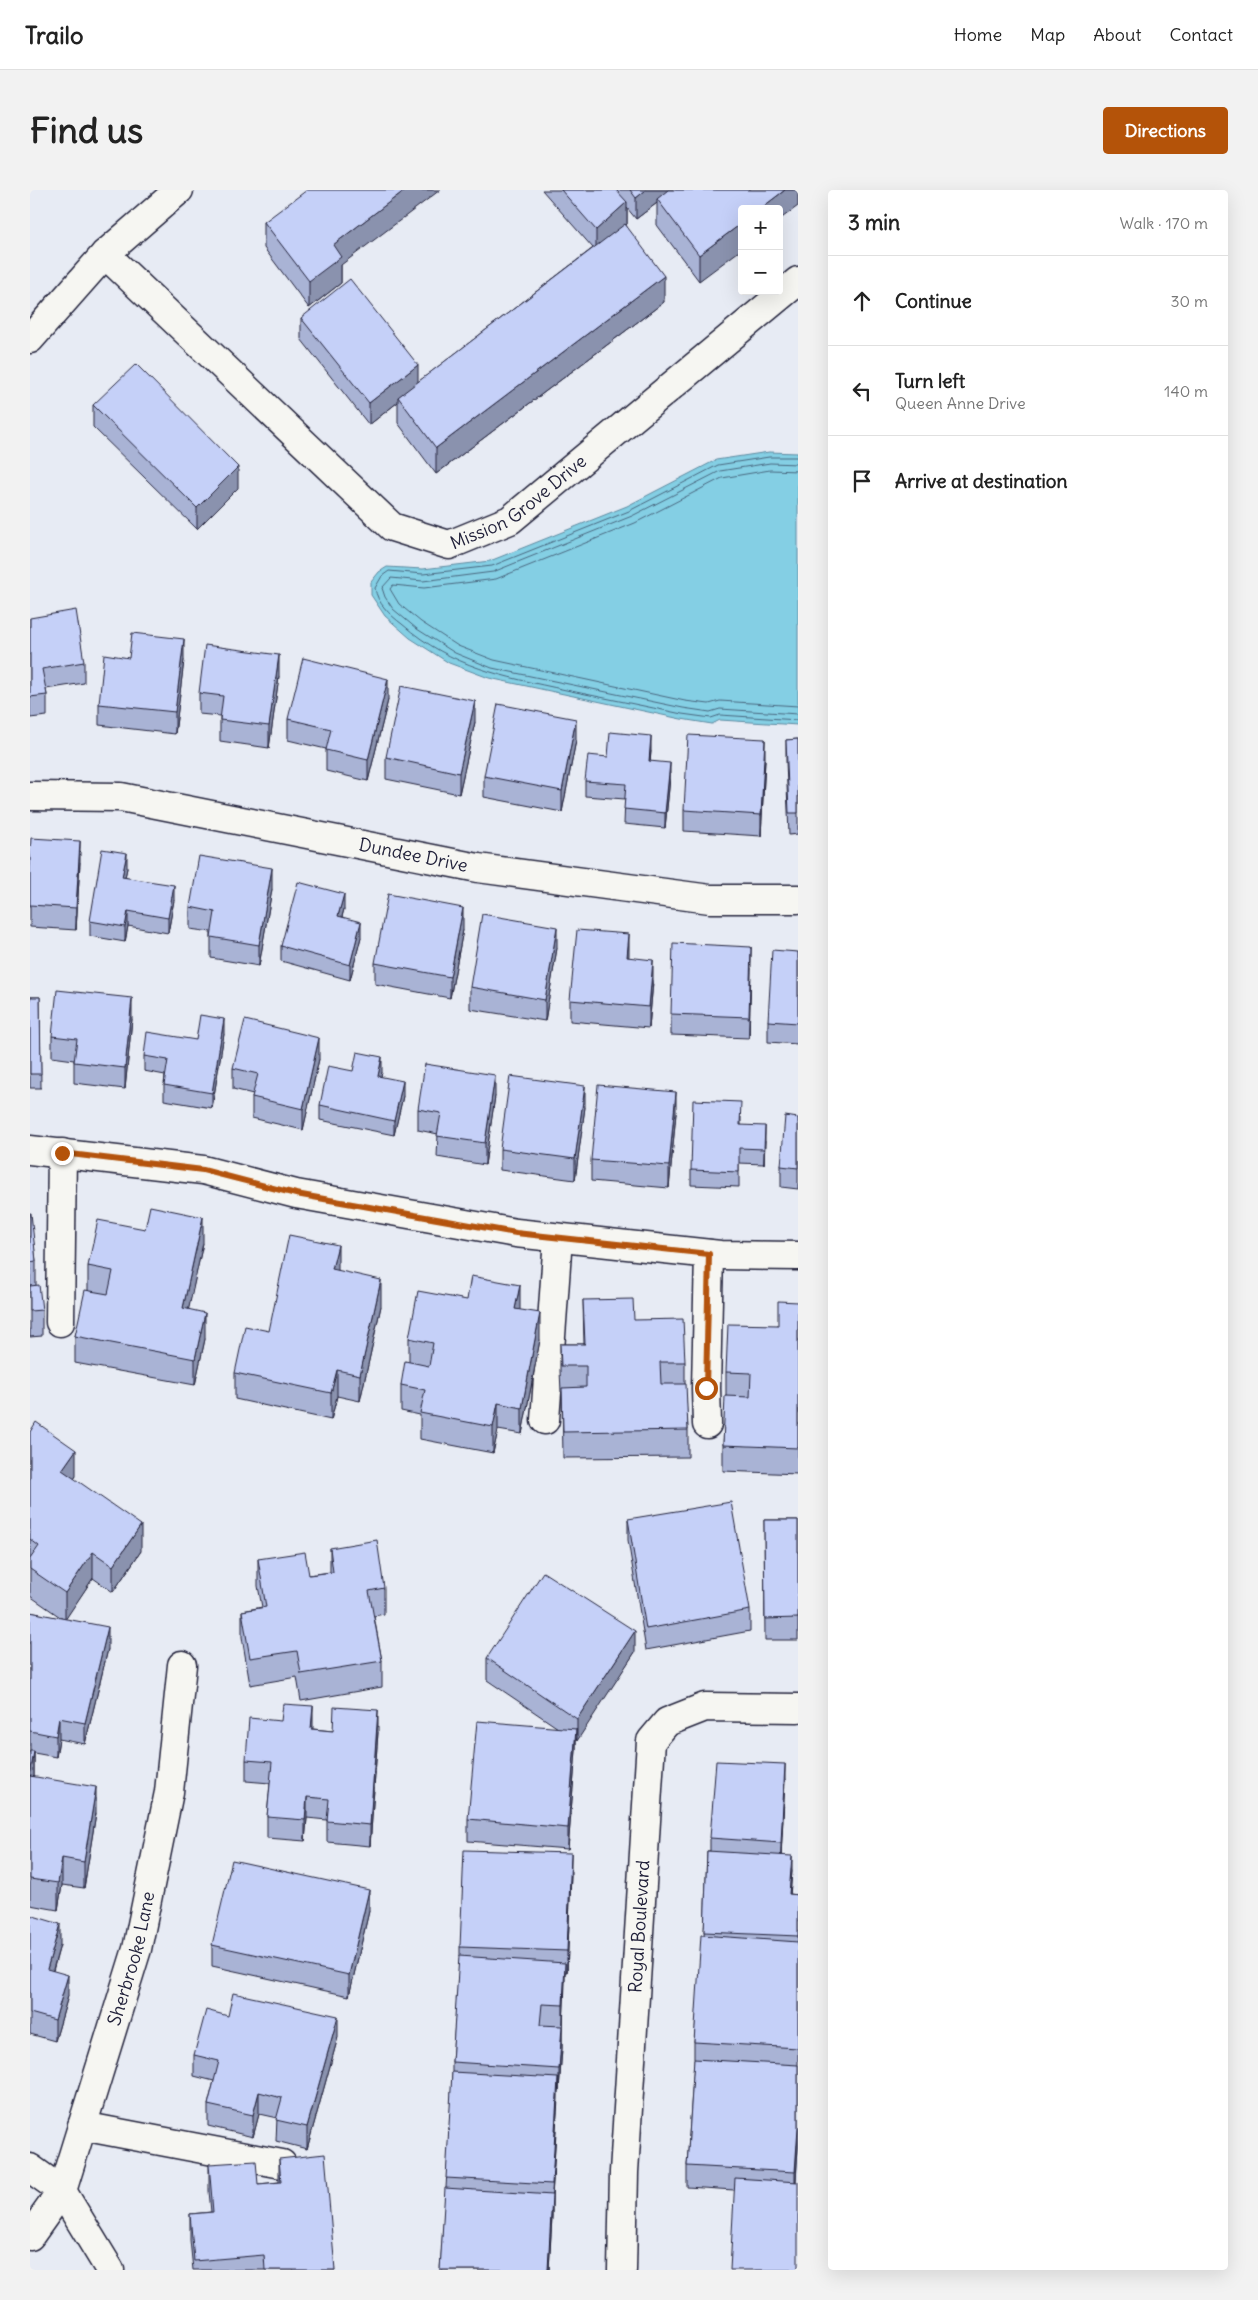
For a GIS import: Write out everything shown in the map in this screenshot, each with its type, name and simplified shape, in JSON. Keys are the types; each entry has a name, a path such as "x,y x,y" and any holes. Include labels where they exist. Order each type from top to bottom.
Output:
{"street":[{"path":"30,339 105,254 179,190"},
{"name":"Mission Grove Drive","path":"105,254 392,527 449,545 510,520 798,281"},
{"name":"Dundee Drive","path":"30,796 121,797 478,868 710,899 798,899"},
{"path":"30,1150 203,1170 296,1194 516,1233 709,1254 798,1256"},
{"path":"60,1322 62,1153"},
{"path":"545,1420 558,1238"},
{"path":"707,1424 709,1254"},
{"name":"Sherbrooke Lane","path":"30,2236 62,2191 137,1949 170,1792 182,1665"},
{"name":"Royal Boulevard","path":"622,2270 624,2172 651,1741 667,1722 705,1707 798,1708"},
{"path":"82,2126 282,2164"},
{"path":"30,2168 62,2191 110,2270"}],"water":[{"path":"769,452 798,453 798,725 720,720 712,724 489,678 449,663 410,638 385,616 371,595 371,582 379,572 387,567 423,569 490,561 627,506 716,460"}],"building":[{"path":"307,190 405,190 333,245 341,257 309,281 264,222"},
{"path":"561,190 616,190 627,202 596,230"},
{"path":"630,190 646,190 636,198"},
{"path":"668,190 785,190 765,205 738,205 738,226 699,255 657,199"},
{"path":"625,224 664,276 436,448 398,397"},
{"path":"350,279 418,365 369,403 301,318"},
{"path":"136,364 238,467 197,508 93,405"},
{"path":"76,610 84,662 42,669 47,695 30,697 30,618"},
{"path":"132,633 184,639 175,712 99,704 104,654 129,658"},
{"path":"205,645 279,655 269,726 220,720 223,696 199,693"},
{"path":"303,658 388,679 368,760 326,750 331,729 288,719"},
{"path":"401,686 475,701 459,773 386,757"},
{"path":"498,704 576,719 562,791 484,776"},
{"path":"610,732 651,736 649,761 670,763 665,813 624,809 626,784 585,781 588,755 608,757"},
{"path":"688,735 765,739 761,815 684,810"},
{"path":"798,739 798,813 789,813 786,740"},
{"path":"31,838 80,841 76,908 30,905"},
{"path":"102,849 127,853 122,877 174,885 168,918 128,911 125,927 90,921"},
{"path":"199,856 272,868 259,945 211,937 215,912 190,907"},
{"path":"298,882 344,894 338,916 361,922 350,965 281,946"},
{"path":"388,894 463,908 450,977 375,963"},
{"path":"482,914 557,927 545,1000 470,987"},
{"path":"577,930 629,934 627,957 653,960 649,1007 570,1000"},
{"path":"673,943 751,947 749,1017 671,1014"},
{"path":"772,950 798,952 798,1023 768,1021"},
{"path":"57,990 132,998 125,1068 74,1062 77,1039 52,1036"},
{"path":"30,997 40,997 41,1074 30,1074"},
{"path":"200,1015 224,1019 212,1093 164,1085 168,1060 144,1056 147,1032 196,1040"},
{"path":"245,1020 319,1038 303,1109 252,1097 258,1074 233,1068"},
{"path":"357,1052 382,1057 378,1076 403,1081 394,1121 320,1105 328,1066 353,1071"},
{"path":"425,1064 495,1075 485,1143 437,1136 441,1113 418,1109"},
{"path":"510,1076 585,1086 575,1159 500,1149"},
{"path":"598,1085 676,1092 669,1166 591,1160"},
{"path":"693,1100 741,1102 740,1125 765,1126 764,1149 739,1148 739,1172 691,1170"},
{"path":"785,1116 798,1118 798,1168 781,1166"},
{"path":"150,1206 203,1217 183,1308 205,1313 195,1359 75,1336 85,1290 108,1294 113,1271 88,1266 98,1220 145,1229"},
{"path":"30,1213 36,1261 30,1262"},
{"path":"289,1235 338,1245 332,1269 381,1280 360,1375 337,1370 331,1393 235,1373 245,1326 269,1331"},
{"path":"471,1276 520,1285 515,1309 540,1313 522,1408 498,1403 493,1427 420,1413 425,1390 401,1385 405,1361 429,1366 433,1343 409,1338 418,1291 467,1300"},
{"path":"39,1285 42,1310 30,1311 30,1286"},
{"path":"633,1299 634,1320 683,1319 685,1362 660,1362 661,1384 686,1384 688,1430 563,1432 562,1388 586,1387 586,1366 561,1366 560,1344 585,1344 583,1300"},
{"path":"778,1301 798,1302 798,1448 723,1445 725,1396 750,1397 751,1373 726,1372 728,1324 778,1325"},
{"path":"36,1422 76,1450 62,1470 141,1525 113,1566 93,1552 65,1593 30,1569 30,1559 39,1546 30,1539 30,1432"},
{"path":"731,1502 750,1610 646,1629 628,1519"},
{"path":"764,1520 798,1520 798,1618 765,1619"},
{"path":"377,1540 384,1588 369,1591 382,1661 301,1674 297,1651 250,1658 242,1611 266,1607 258,1559 305,1552 309,1575 333,1572 330,1548"},
{"path":"543,1572 635,1631 577,1719 487,1658"},
{"path":"30,1612 108,1627 85,1723 59,1718 56,1736 30,1731"},
{"path":"283,1704 313,1706 311,1729 333,1731 334,1707 378,1710 370,1825 327,1821 329,1799 307,1797 305,1820 267,1817 272,1762 246,1760 249,1718 281,1721"},
{"path":"477,1721 576,1729 568,1828 468,1819"},
{"path":"30,1751 34,1751 30,1776"},
{"path":"716,1761 785,1764 781,1843 710,1838"},
{"path":"30,1776 96,1787 84,1862 62,1858 58,1883 30,1879"},
{"path":"464,1850 571,1853 567,1951 460,1947"},
{"path":"707,1851 792,1856 789,1894 798,1895 798,1936 704,1932"},
{"path":"232,1860 369,1890 349,1975 212,1945"},
{"path":"30,1915 60,1924 47,1969 68,1975 55,2020 30,2013"},
{"path":"701,1935 798,1942 798,2048 694,2042"},
{"path":"459,1956 565,1963 563,2005 542,2004 540,2025 562,2026 559,2069 452,2062"},
{"path":"233,1993 338,2016 307,2127 276,2120 282,2098 259,2092 253,2115 208,2105 219,2061 194,2055 206,2010 228,2016"},
{"path":"694,2059 798,2065 798,2127 795,2172 687,2166"},
{"path":"452,2072 558,2078 552,2184 446,2178"},
{"path":"325,2154 335,2270 265,2270 264,2255 194,2261 190,2214 213,2212 209,2164 256,2161 258,2184 281,2182 279,2159"},
{"path":"735,2178 798,2182 798,2270 730,2270"},
{"path":"445,2188 552,2195 548,2270 440,2270"}],"route":[{"path":"62,1153 203,1170 296,1194 516,1233 709,1254 706,1388"}]}
